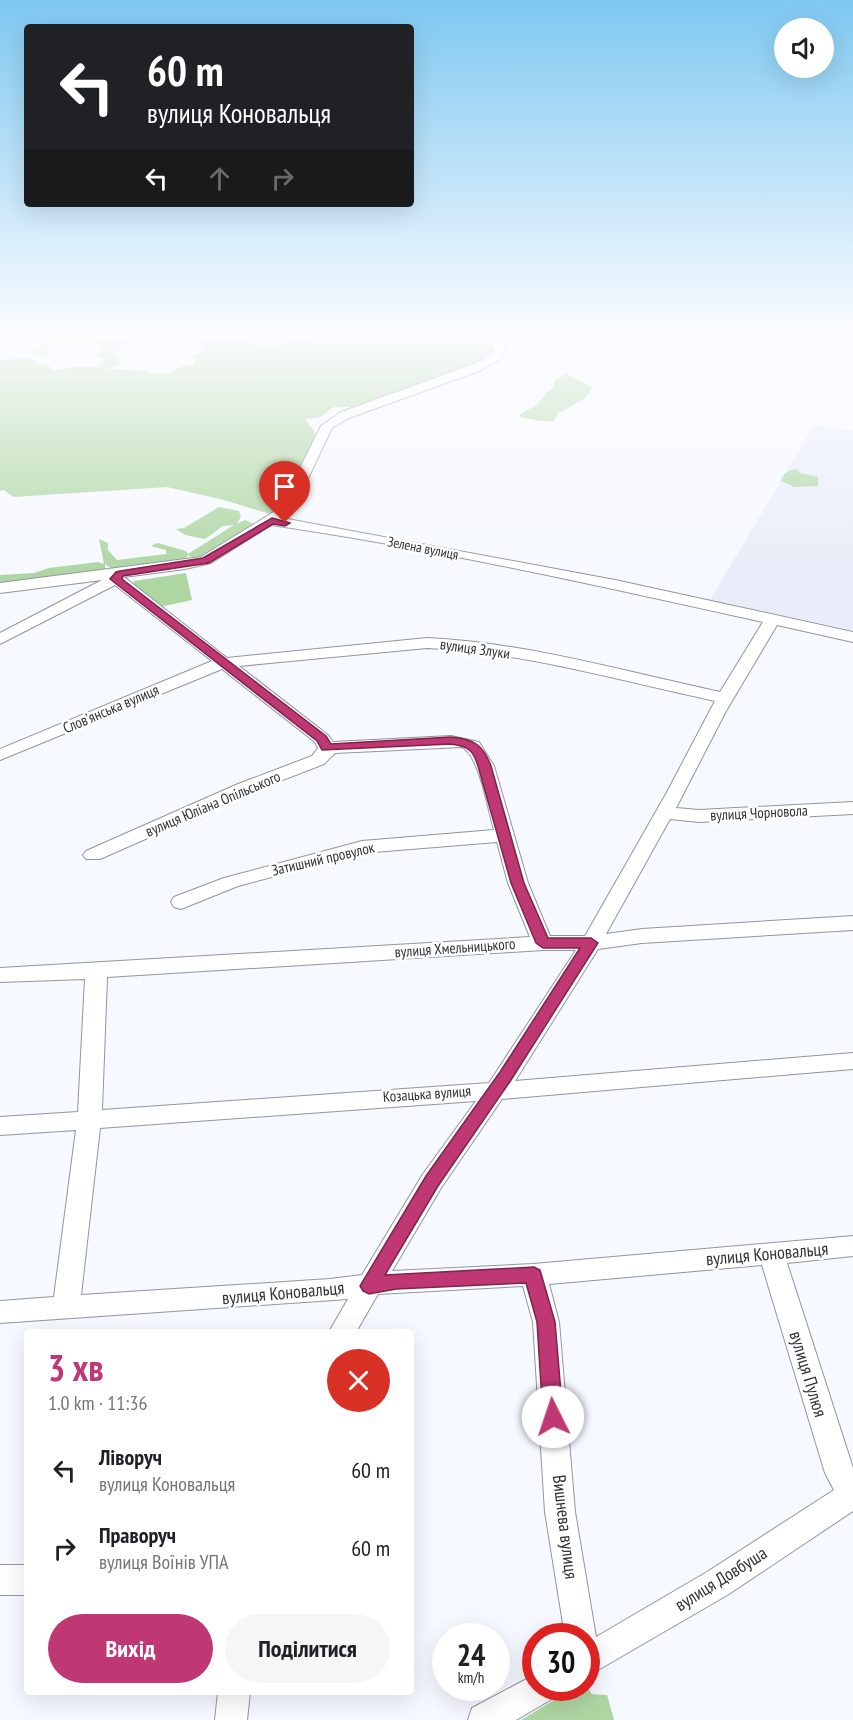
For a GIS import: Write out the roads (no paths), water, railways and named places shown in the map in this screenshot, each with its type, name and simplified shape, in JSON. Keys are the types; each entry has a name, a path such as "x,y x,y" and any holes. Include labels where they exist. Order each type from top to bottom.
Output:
{"street":[{"path":"0,588 118,577 206,560 272,521 286,510 327,426 352,412"},
{"name":"Зелена вулиця","path":"272,521 326,529 604,583 853,637"},
{"path":"0,639 118,577"},
{"path":"118,577 222,663 322,739 327,748 467,742 480,753 526,908 543,943"},
{"path":"344,1329 432,1181 591,943 725,698 773,620"},
{"name":"вулиця Злуки","path":"222,663 427,643 451,644 533,657 725,698"},
{"name":"Словʼянська вулиця","path":"0,755 222,663"},
{"name":"вулиця Юліана Опільського","path":"93,855 245,788 318,760 326,753 327,748"},
{"name":"вулиця Чорновола","path":"664,813 699,816 853,808"},
{"name":"Затишний провулок","path":"181,902 231,882 362,847 504,835"},
{"name":"вулиця Хмельницького","path":"0,975 543,943 591,943 642,936 853,923"},
{"path":"66,1308 88,1119 96,1023 96,976 92,971"},
{"name":"Козацька вулиця","path":"0,1126 494,1091 853,1061"},
{"name":"вулиця Коновальця","path":"0,1312 369,1286 396,1281 534,1275 853,1246"},
{"name":"вулиця Пулюя","path":"771,1253 839,1473 853,1492"},
{"name":"Вишнева вулиця","path":"534,1275 546,1322 560,1512 581,1623"},
{"name":"вулиця Довбуша","path":"600,1644 718,1583 853,1492"},
{"path":"0,1580 24,1580"},
{"path":"231,1720 234,1695"},
{"path":"484,1720 522,1699"}]}
